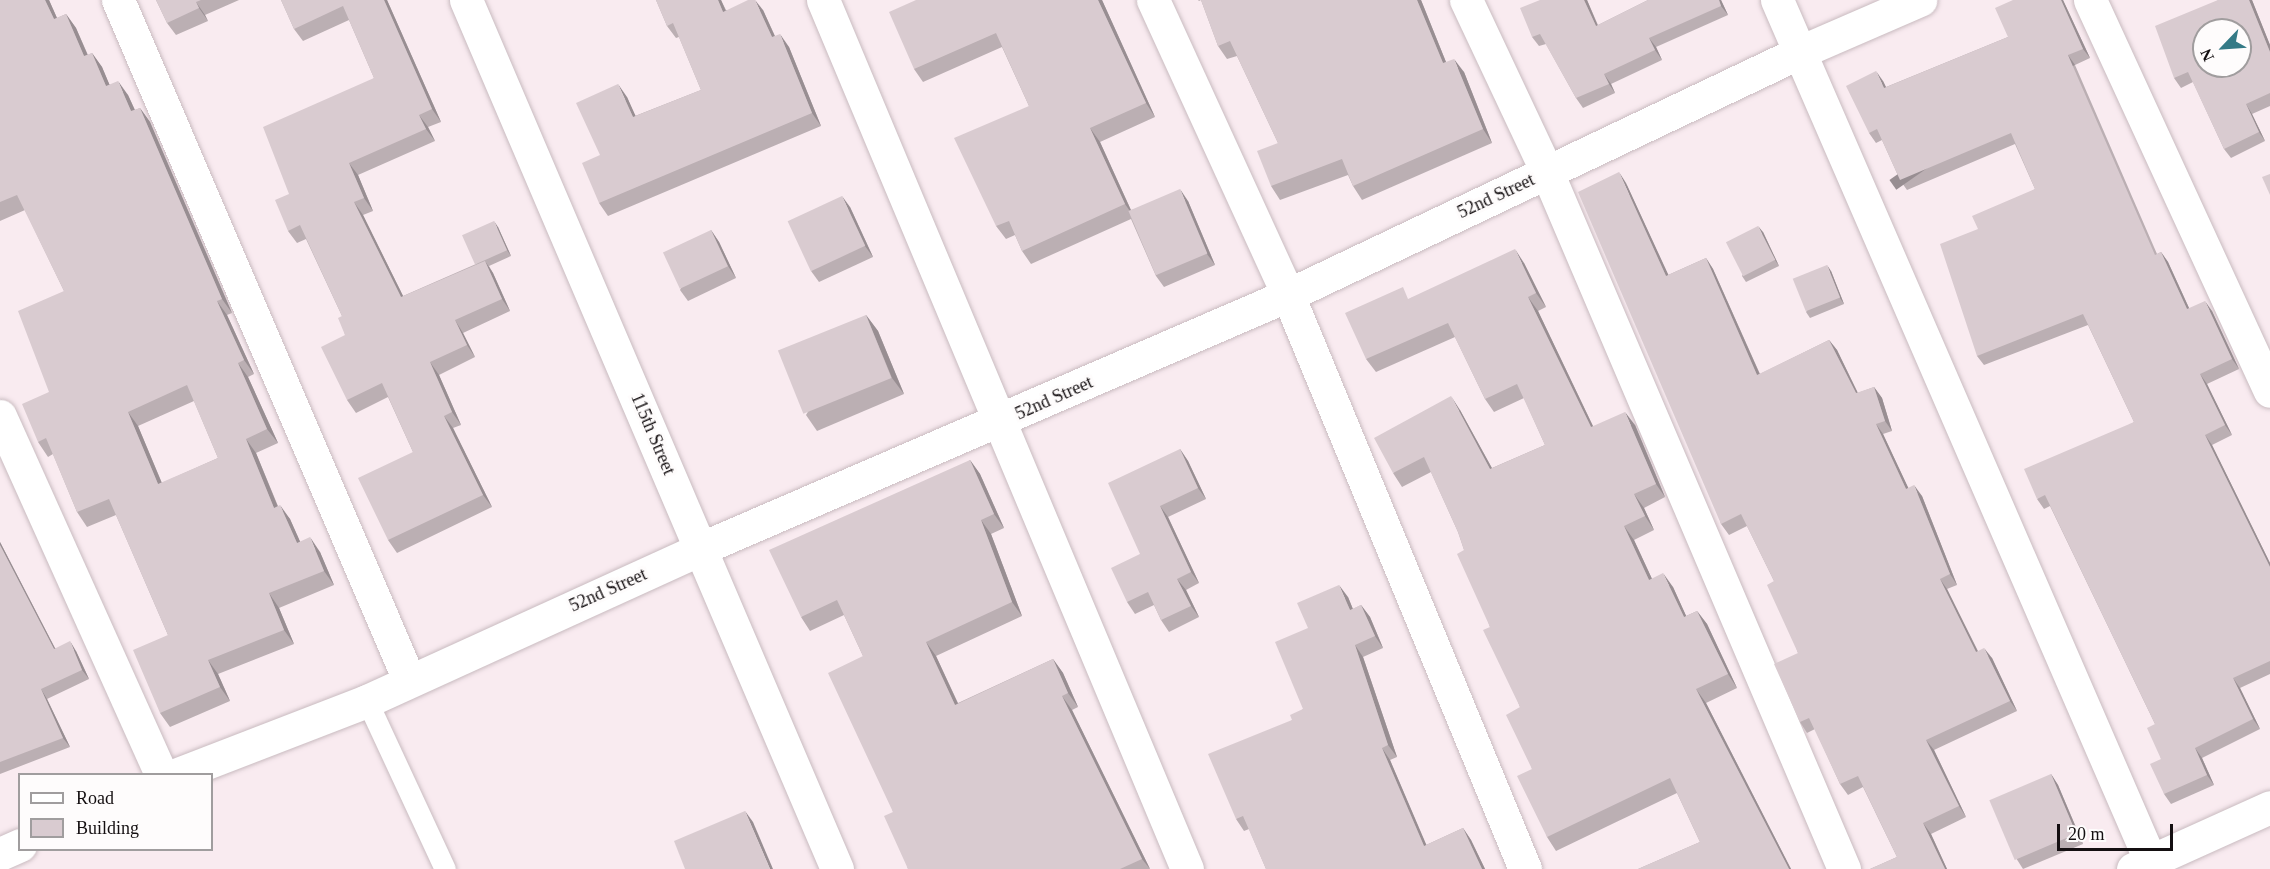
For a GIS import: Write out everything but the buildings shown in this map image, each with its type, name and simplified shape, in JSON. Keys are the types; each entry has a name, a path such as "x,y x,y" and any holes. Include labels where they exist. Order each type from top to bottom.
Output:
{"street":[{"path":"118,0 409,680"},
{"name":"115th Street","path":"466,0 702,548 837,869"},
{"path":"823,0 1187,869"},
{"path":"1154,0 1288,295 1525,869"},
{"path":"1466,0 1547,172 1844,869"},
{"path":"1777,0 1802,51 2146,866 2270,807"},
{"name":"52nd Street","path":"181,773 367,701 702,548 1288,295 1802,51 1920,0"},
{"path":"2090,0 2270,391"},
{"path":"0,416 161,773"},
{"path":"0,854 18,846"}],"lane":[{"path":"367,701 446,869"}]}
